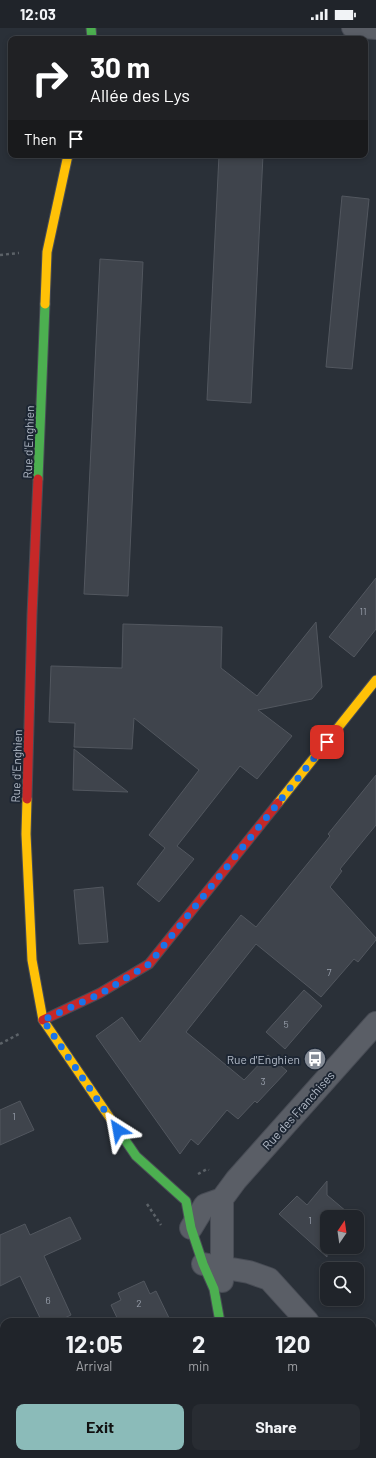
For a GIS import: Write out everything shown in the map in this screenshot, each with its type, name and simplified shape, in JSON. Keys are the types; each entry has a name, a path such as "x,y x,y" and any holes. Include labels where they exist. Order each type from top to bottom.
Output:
{"street":[{"name":"Rue d'Enghien","path":"67,158 48,252 26,834 32,960 43,1020 136,1156 186,1201 191,1228 212,1265"},
{"path":"43,1020 100,994 149,964 376,680"},
{"name":"Rue des Franchises","path":"222,1199 236,1180 376,1023"},
{"path":"191,1228 205,1205 222,1199 212,1265 219,1318"},
{"path":"212,1265 249,1272 269,1279 304,1318"}],"lane":[{"path":"351,28 376,30"}],"building":[{"path":"219,158 263,158 251,403 207,400"},
{"path":"342,196 369,199 352,369 326,367"},
{"path":"100,259 143,262 128,596 84,594"},
{"path":"376,578 376,629 354,657 329,637"},
{"path":"316,622 322,687 312,699 258,710 292,736 257,779 240,766 177,846 194,859 159,902 137,884 165,848 149,835 199,770 134,718 132,749 74,747 75,723 49,722 51,666 122,668 123,624 222,627 221,668 257,696"},
{"path":"74,749 128,792 73,790"},
{"path":"376,775 376,825 340,869 342,871 330,887 376,938 376,940 358,962 354,959 321,997 256,944 186,1032 244,1080 268,1055 287,1071 257,1103 255,1101 238,1119 227,1110 198,1145 191,1139 180,1154 96,1036 122,1017 140,1042 241,915 256,927 330,836 328,834"},
{"path":"103,887 108,942 79,944 74,890"},
{"path":"304,990 322,1006 285,1049 266,1032"},
{"path":"20,1101 34,1130 0,1145 0,1110"},
{"path":"327,1181 327,1195 345,1210 320,1210 320,1251 279,1214 297,1196 307,1205"},
{"path":"70,1217 81,1239 44,1256 71,1315 65,1318 40,1318 20,1276 0,1286 0,1235 25,1224 30,1235"},
{"path":"144,1281 150,1294 156,1291 169,1318 117,1318 111,1305 121,1300 118,1293"}],"traffic: fast":[{"path":"91,28 92,36"},
{"path":"38,479 45,304"},
{"path":"112,1121 136,1156 186,1201 191,1228 203,1264 214,1289 219,1318"}],"traffic: slow":[{"path":"45,304 47,252 67,158"},
{"path":"278,803 376,680"},
{"path":"27,799 26,834 32,960 43,1020 112,1121"}],"traffic: jam":[{"path":"27,799 32,615 38,479"},
{"path":"43,1020 100,993 149,964 278,803"}],"place":[{"name":"Rue d'Enghien","path":"315,1059"}],"route":[{"path":"118,1130 43,1020 100,994 149,964 327,742"}]}
